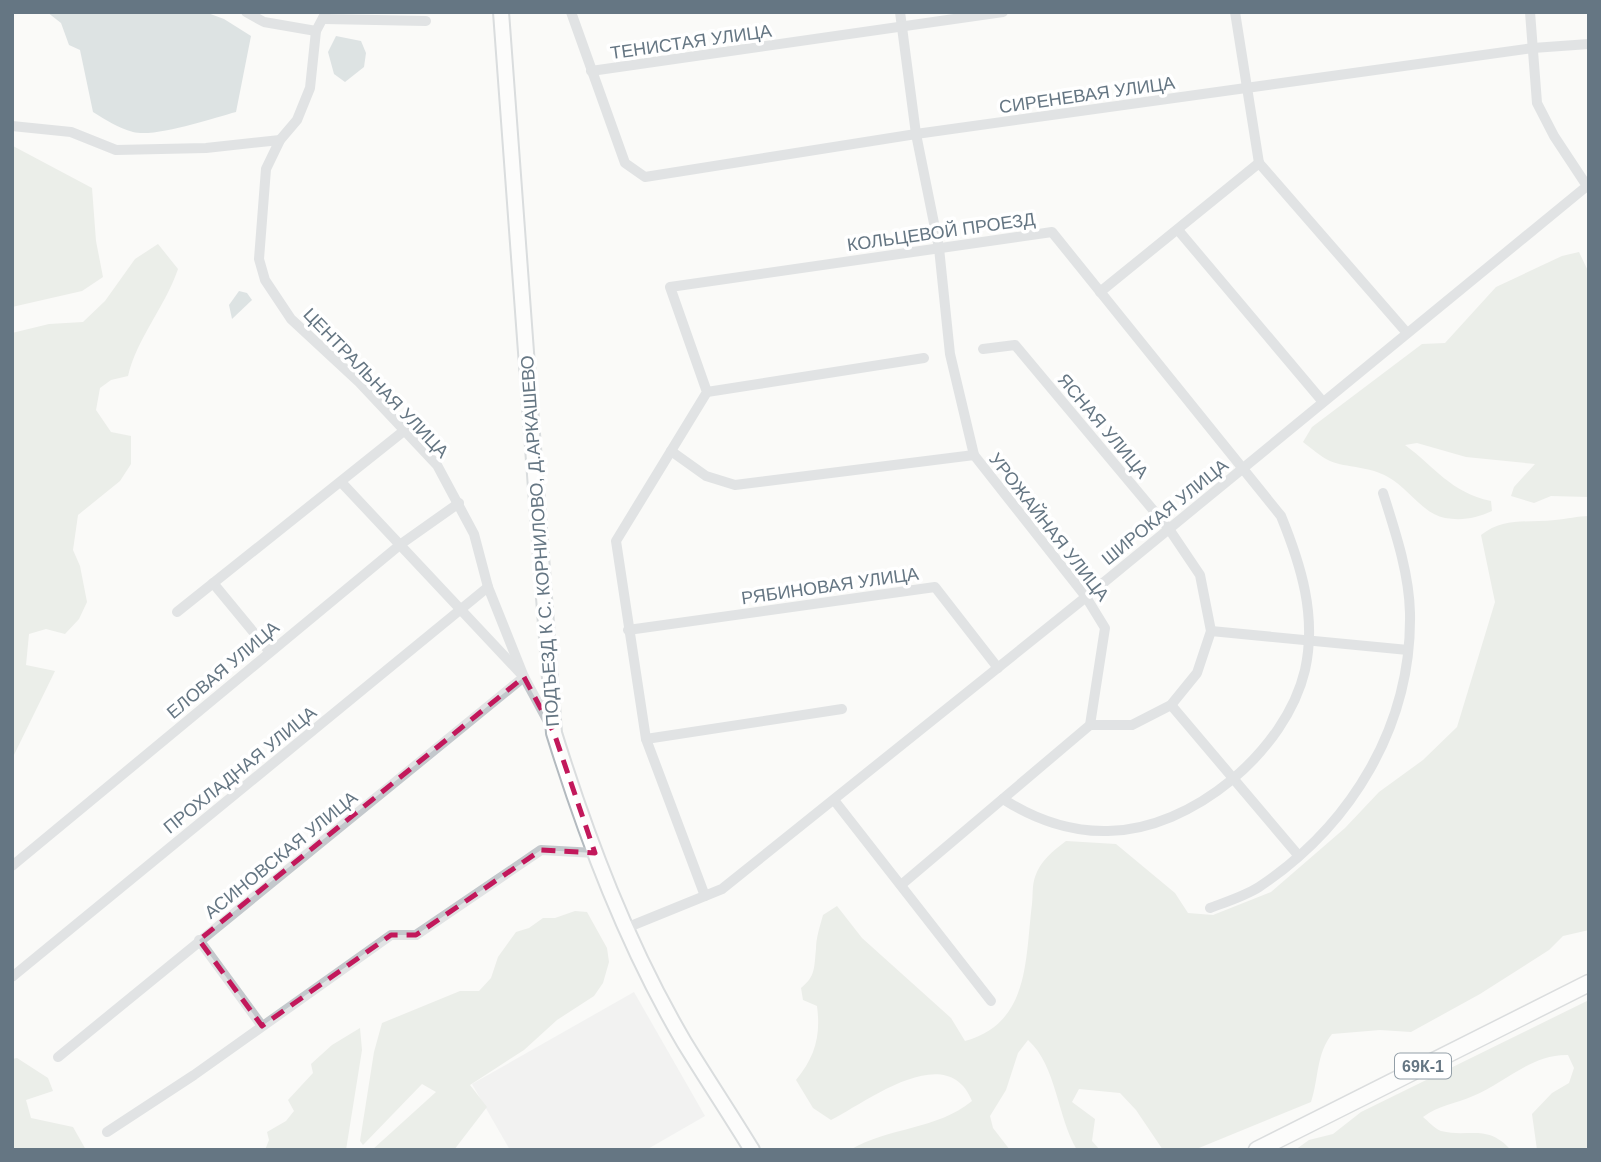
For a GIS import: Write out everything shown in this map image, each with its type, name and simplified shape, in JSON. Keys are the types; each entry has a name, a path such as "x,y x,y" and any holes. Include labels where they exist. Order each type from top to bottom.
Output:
{"main road":[{"name":"69К-1","path":"1257,1150 1589,983"}],"street":[{"path":"246,12 264,22 316,31 325,16 426,21"},
{"name":"ПОДЪЕЗД К С. КОРНИЛОВО, Д.АРКАШЕВО","path":"500,12 554,733 595,853 626,928 683,1040 752,1150"},
{"path":"571,12 590,71"},
{"path":"900,12 916,134 939,247 950,354 974,455"},
{"name":"ТЕНИСТАЯ УЛИЦА","path":"590,71 902,29 1003,12"},
{"path":"1235,12 1259,163 1407,333"},
{"name":"ШИРОКАЯ УЛИЦА","path":"626,928 722,889 1086,597 1588,186 1554,136 1537,103 1530,12"},
{"name":"ЦЕНТРАЛЬНАЯ УЛИЦА","path":"316,31 310,88 297,120 280,140 266,170 259,259 265,280 291,319 405,430 437,465 474,534 488,587 524,677 554,733"},
{"path":"1533,48 1589,44"},
{"name":"СИРЕНЕВАЯ УЛИЦА","path":"590,71 625,163 645,177 916,134 1533,48"},
{"path":"12,126 71,132 117,150 206,148 280,140"},
{"path":"1100,292 1259,163"},
{"path":"1178,230 1323,402"},
{"name":"КОЛЬЦЕВОЙ ПРОЕЗД","path":"707,392 670,287 1052,232 1281,516 1302,567 1310,617 1305,670 1285,717 1257,757 1205,802 1155,823 1108,832 1061,826 1023,812 1003,799"},
{"name":"ЯСНАЯ УЛИЦА","path":"982,349 1015,345 1169,529 1200,575 1211,631 1197,673 1171,705 1132,725 1090,725"},
{"path":"705,896 646,739 616,541 707,392 924,358"},
{"path":"177,612 405,430"},
{"name":"УРОЖАЙНАЯ УЛИЦА","path":"671,451 706,476 735,485 974,455 1086,597 1105,628 1090,725"},
{"path":"341,482 524,677"},
{"path":"1210,908 1258,887 1338,818 1367,778 1387,737 1402,694 1410,611 1405,574 1383,493"},
{"name":"ЕЛОВАЯ УЛИЦА","path":"12,866 401,544 458,503"},
{"path":"213,583 269,652"},
{"name":"ПРОХЛАДНАЯ УЛИЦА","path":"12,977 488,587"},
{"name":"РЯБИНОВАЯ УЛИЦА","path":"628,630 936,587 998,668"},
{"path":"1211,631 1408,650"},
{"name":"АСИНОВСКАЯ УЛИЦА","path":"58,1057 524,677"},
{"path":"1171,705 1298,855"},
{"path":"646,739 842,709"},
{"path":"901,885 1090,725"},
{"path":"834,800 991,1001"},
{"path":"107,1132 391,935 416,935 541,850 595,853"},
{"path":"200,940 262,1026"}],"highlighted area":[{"path":"524,677 554,733 595,853 541,850 416,935 391,935 262,1026 199,940"}],"shaded area":[{"path":"47,12 205,12 224,19 251,36 236,112 155,132 133,132 112,124 93,112 80,50 69,45 61,23"},
{"path":"336,36 361,41 366,53 364,67 345,82 334,74 328,52"},
{"path":"13,146 92,188 96,241 103,277 82,291 12,307"},
{"path":"158,244 178,269 138,349 128,376 111,380 100,388 96,410 111,432 131,436 131,464 120,481 78,515 73,550 80,566 87,602 79,619 65,634 46,629 29,634 26,665 55,671 12,759 12,333 49,324 83,322 105,301 135,259"},
{"path":"1579,252 1589,273 1589,497 1551,496 1534,503 1511,496 1514,487 1535,464 1466,457 1417,443 1405,445 1464,492 1491,501 1492,511 1463,519 1445,518 1423,506 1388,477 1330,461 1303,442 1312,427 1422,344 1445,343 1496,287 1562,256"},
{"path":"239,291 247,293 252,300 232,319 229,305"},
{"path":"1589,516 1589,930 1563,936 1549,950 1480,994 1411,1032 1380,1030 1332,1034 1320,1058 1311,1102 1194,1150 1163,1150 1136,1110 1120,1093 1079,1089 1072,1102 1095,1119 1092,1141 1100,1150 1077,1150 1045,1064 1028,1040 1018,1053 1006,1090 990,1116 993,1128 1010,1150 850,1150 865,1142 944,1118 972,1101 960,1083 944,1075 926,1075 906,1080 831,1120 813,1108 796,1080 808,1063 817,1037 817,1006 803,1000 801,988 813,971 823,915 837,906 862,938 951,1018 965,1041 986,1032 1002,1020 1013,1005 1025,967 1035,877 1044,861 1066,841 1116,844 1175,893 1188,913 1213,915 1271,892 1345,828 1379,792 1423,760 1457,727 1495,602 1481,535 1507,523"},
{"path":"575,911 587,912 607,948 609,962 603,983 594,996 557,1020 524,1050 470,1085 487,1107 454,1150 372,1150 436,1092 422,1084 363,1145 360,1141 374,1052 382,1023 460,991 479,991 491,978 498,957 516,932 529,928 543,918 555,918"},
{"path":"634,992 705,1116 646,1150 510,1150 472,1084"},
{"path":"1589,1000 1587,1150 1537,1150 1532,1114 1552,1093 1569,1083 1574,1068 1568,1055 1530,1064 1485,1090 1423,1117 1441,1131 1486,1134 1511,1150 1295,1150 1309,1140 1333,1134 1361,1112"},
{"path":"360,1028 362,1050 346,1150 265,1150 269,1140 267,1132 286,1121 294,1111 288,1100 313,1073 311,1064 332,1045"},
{"path":"17,1058 48,1078 53,1091 26,1100 31,1118 73,1127 86,1150 12,1150 12,1059"}]}
